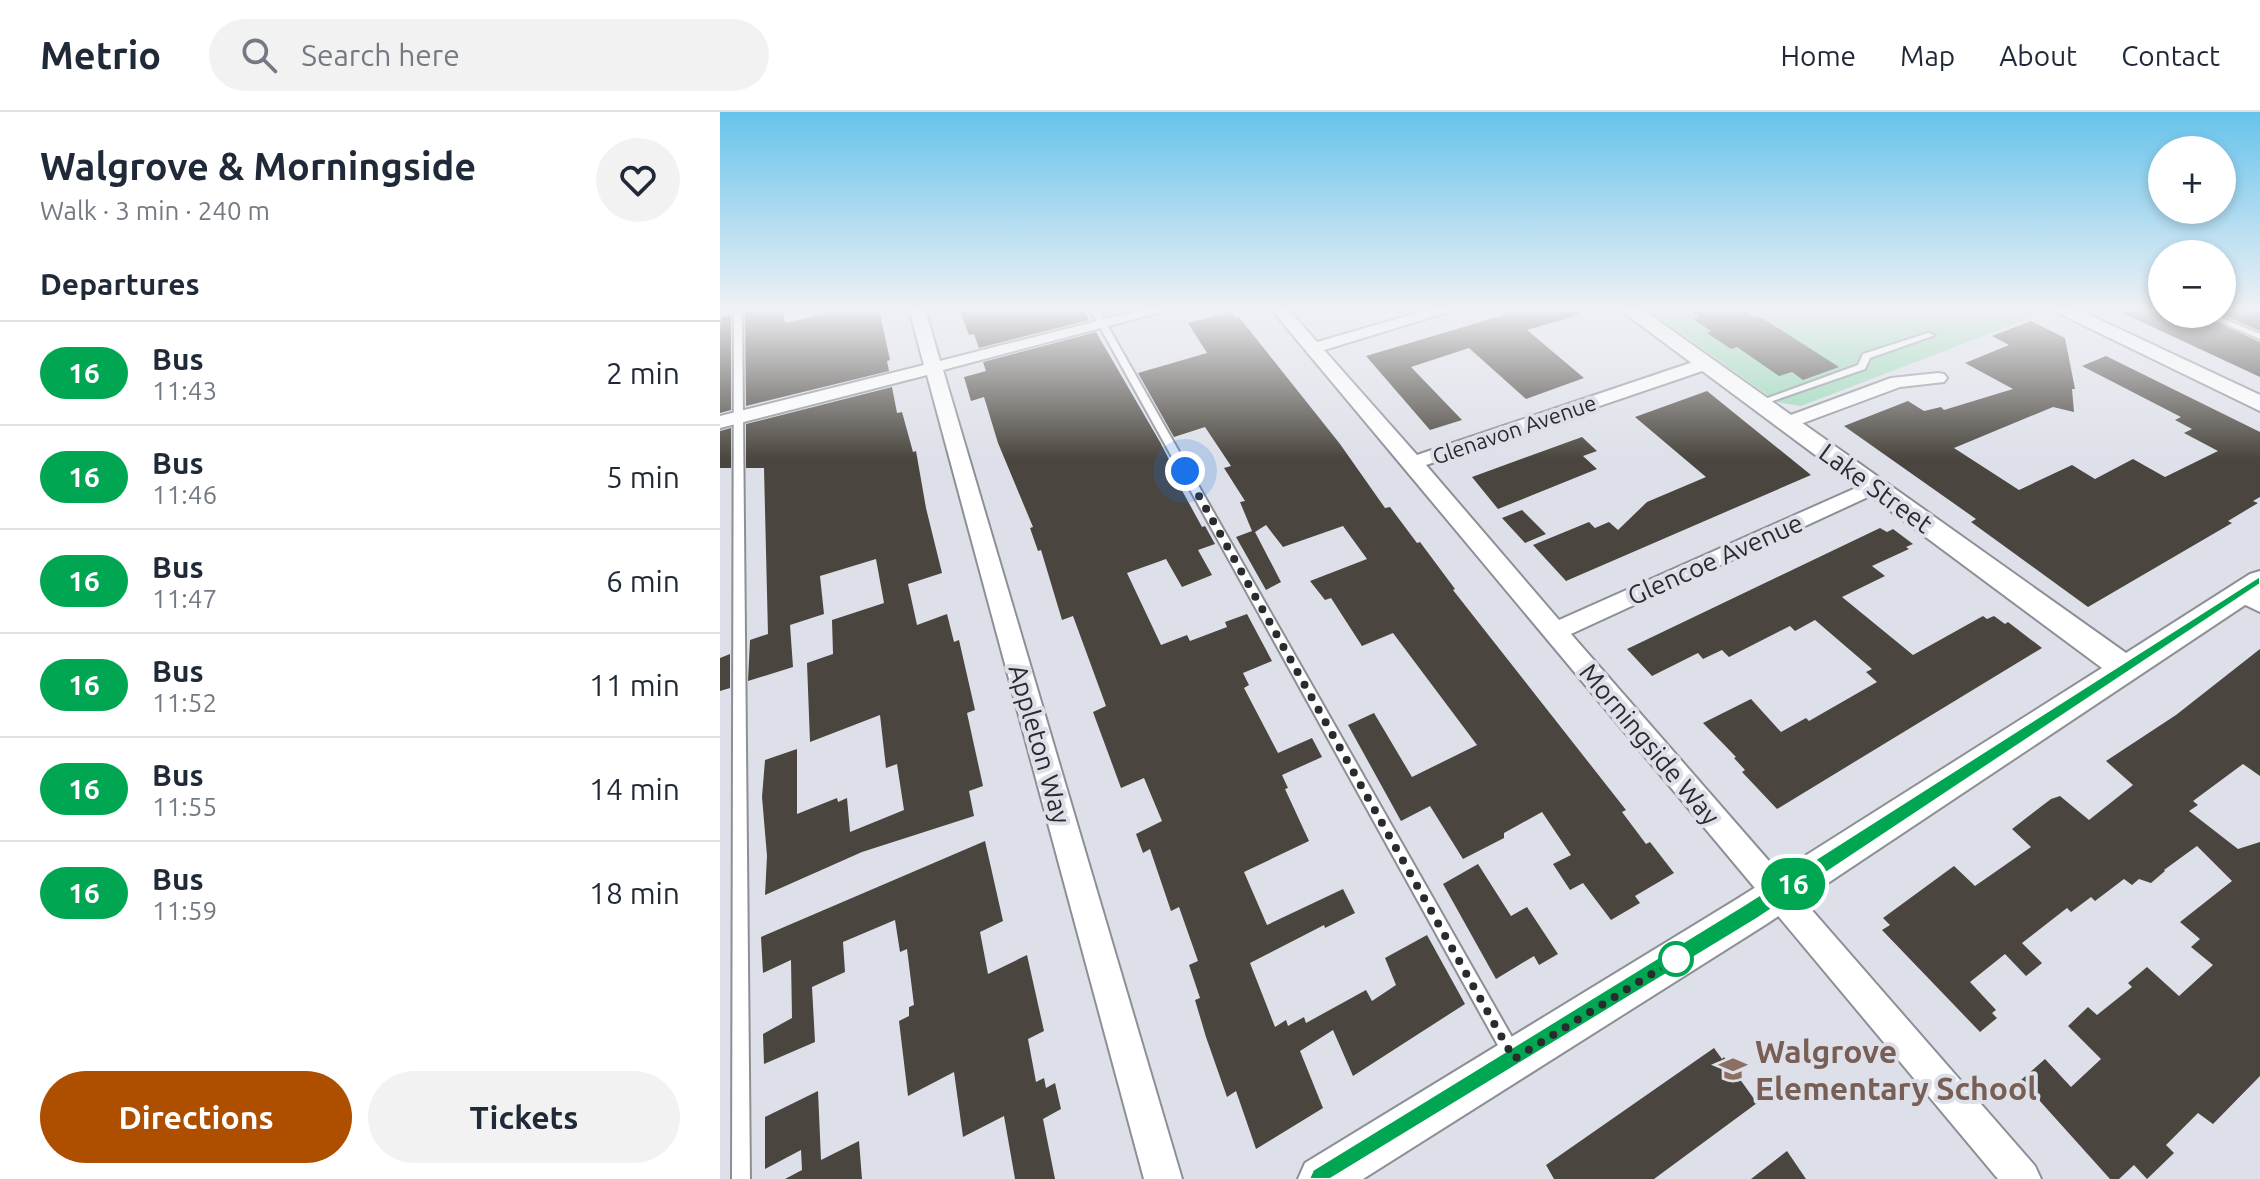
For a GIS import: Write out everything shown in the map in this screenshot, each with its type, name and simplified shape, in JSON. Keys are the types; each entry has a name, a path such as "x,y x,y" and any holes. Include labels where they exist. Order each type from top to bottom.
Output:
{"street":[{"name":"Appleton Way","path":"931,359 1163,1179"},
{"path":"728,420 963,359"},
{"name":"Morningside Way","path":"1323,359 2022,1179"},
{"name":"Lake Street","path":"1698,359 2123,667"},
{"path":"2166,359 2260,404"},
{"name":"Glenavon Avenue","path":"1413,463 1705,364"},
{"path":"1787,423 1897,382 1938,378"},
{"name":"Glencoe Avenue","path":"1556,631 1874,487"},
{"path":"1321,1179 1777,895 2123,667 2254,593"}],"lane":[{"path":"734,359 728,420 741,1179"},
{"path":"1121,359 1514,1059"},
{"path":"1758,403 1862,367 1865,359"}],"green space":[{"path":"1717,359 1924,359 1801,406 1777,402"}],"building":[{"path":"720,359 731,359 731,410 720,413"},
{"path":"746,359 890,359 887,361 889,371 746,406"},
{"path":"995,359 1112,359 1160,442 1176,473 1173,474 1202,527 1205,526 1215,544 1198,550 1212,575 1182,587 1166,559 1127,573 1161,645 1187,635 1190,641 1227,627 1225,622 1247,614 1272,661 1243,673 1249,685 1244,688 1278,753 1312,738 1322,757 1282,775 1288,788 1285,789 1309,841 1244,872 1267,925 1343,889 1355,913 1325,928 1324,925 1250,963 1275,1027 1286,1020 1288,1026 1304,1017 1306,1023 1366,990 1372,1001 1396,985 1385,958 1427,935 1465,1004 1353,1076 1333,1030 1300,1051 1323,1108 1256,1149 1236,1091 1227,1097 1206,1037 1195,1000 1200,998 1189,965 1198,961 1179,907 1171,911 1150,849 1143,853 1136,834 1162,821 1144,778 1121,788 1093,712 1106,706 1073,616 1062,620 1041,550 1038,551 1030,528 1033,527 998,443 984,397 971,401 964,377 986,371 983,362"},
{"path":"1187,359 1272,359 1340,444 1385,508 1390,507 1417,543 1420,542 1453,590 1626,810 1622,812 1646,844 1650,842 1674,873 1635,896 1640,903 1611,920 1583,883 1570,890 1553,864 1571,855 1542,812 1504,833 1504,838 1463,859 1430,806 1401,821 1348,725 1374,713 1412,777 1477,745 1393,633 1362,646 1331,598 1325,600 1310,581 1367,559 1343,526 1283,547 1266,525 1255,532 1281,582 1266,590 1236,537 1252,531 1240,502 1245,501 1224,468 1231,466 1205,427 1174,437 1138,373"},
{"path":"1368,359 1436,359 1411,367 1462,420 1430,430"},
{"path":"1481,359 1561,359 1584,378 1526,399"},
{"path":"1754,359 1826,359 1839,367 1803,380 1792,372 1779,376"},
{"path":"1975,359 2069,359 2075,389 2072,389 2074,412 2053,407 1954,448 2019,490 2072,465 2095,479 2133,459 2165,477 2218,451 2184,433 2192,429 2175,420 2181,417 2082,366 2099,359 2112,359 2260,432 2260,497 2253,501 2258,503 2228,521 2232,523 2088,607 1971,522 1976,519 1844,426 1908,401 1924,411 1941,407 1944,410 2013,389 1965,363"},
{"path":"2221,359 2260,359 2260,377"},
{"path":"892,387 897,413 902,412 913,452 916,451 942,573 908,584 917,625 947,614 954,642 959,640 975,710 967,713 983,786 969,791 974,816 862,852 765,895 767,856 762,797 765,760 797,749 797,814 837,798 838,802 847,798 850,832 904,810 897,764 886,768 880,715 810,742 807,663 833,654 832,620 884,603 876,559 820,576 824,614 790,625 793,667 748,681 750,640 768,634 764,468 746,468 746,424"},
{"path":"1707,391 1811,475 1566,581 1533,545 1589,522 1595,528 1609,522 1618,530 1647,502 1706,477 1635,417"},
{"path":"731,428 731,468 720,468 720,431"},
{"path":"1582,437 1597,451 1583,456 1597,469 1498,509 1472,477"},
{"path":"1522,510 1546,534 1525,543 1502,518"},
{"path":"1880,528 1887,532 1893,529 1913,544 1906,547 1909,549 1872,566 1885,576 1842,597 1913,655 1983,616 1987,619 1994,616 2005,624 2008,622 2042,648 1777,809 1742,772 1745,770 1736,757 1703,723 1751,699 1781,732 1806,718 1809,721 1877,682 1866,672 1872,669 1815,620 1795,631 1790,626 1729,657 1722,650 1703,659 1698,653 1652,676 1627,649"},
{"path":"2260,649 2260,776 2243,764 2193,801 2198,805 2189,811 2238,849 2260,842 2260,1076 2213,1124 2198,1113 2166,1145 2174,1153 2147,1179 2134,1165 2119,1179 2110,1179 2021,1080 2045,1059 2071,1087 2101,1059 2068,1026 2088,1007 2097,1015 2132,987 2128,983 2147,967 2179,996 2213,965 2191,947 2200,939 2180,922 2232,881 2197,846 2151,883 2139,879 2132,885 2124,879 2095,901 2091,897 2071,912 2067,908 2022,943 2042,963 2026,976 2005,954 1970,982 1996,1010 1992,1013 1997,1018 1980,1032 1882,930 1890,925 1883,918 1954,866 1975,886 2031,847 2012,829 2051,799 2060,796 2089,820 2133,785 2106,761 2176,715"},
{"path":"730,654 730,688 720,691 720,658"},
{"path":"985,841 1003,921 980,932 988,974 1027,955 1044,1031 1028,1039 1036,1082 1044,1078 1046,1088 1055,1083 1061,1109 1043,1119 1055,1179 1015,1179 1004,1116 963,1137 954,1072 908,1096 899,1021 909,1016 909,1007 914,1005 907,949 900,952 895,920 843,942 845,972 812,987 815,1042 764,1064 763,1034 792,1018 791,960 763,973 761,937"},
{"path":"1478,864 1511,916 1527,907 1558,954 1539,965 1534,956 1496,979 1443,884"},
{"path":"1714,1048 1757,1103 1654,1179 1554,1179 1546,1165"},
{"path":"818,1091 821,1160 859,1141 862,1179 785,1179 802,1170 801,1150 765,1169 765,1117"},
{"path":"1787,1151 1806,1179 1751,1179"}],"bus line":[{"name":"16","path":"1321,1179 1751,912 2123,667 2260,581"}],"place":[{"name":"Walgrove Elementary School","path":"1733,1069"}],"route":[{"path":"1185,471 1514,1059 1676,959"}]}
